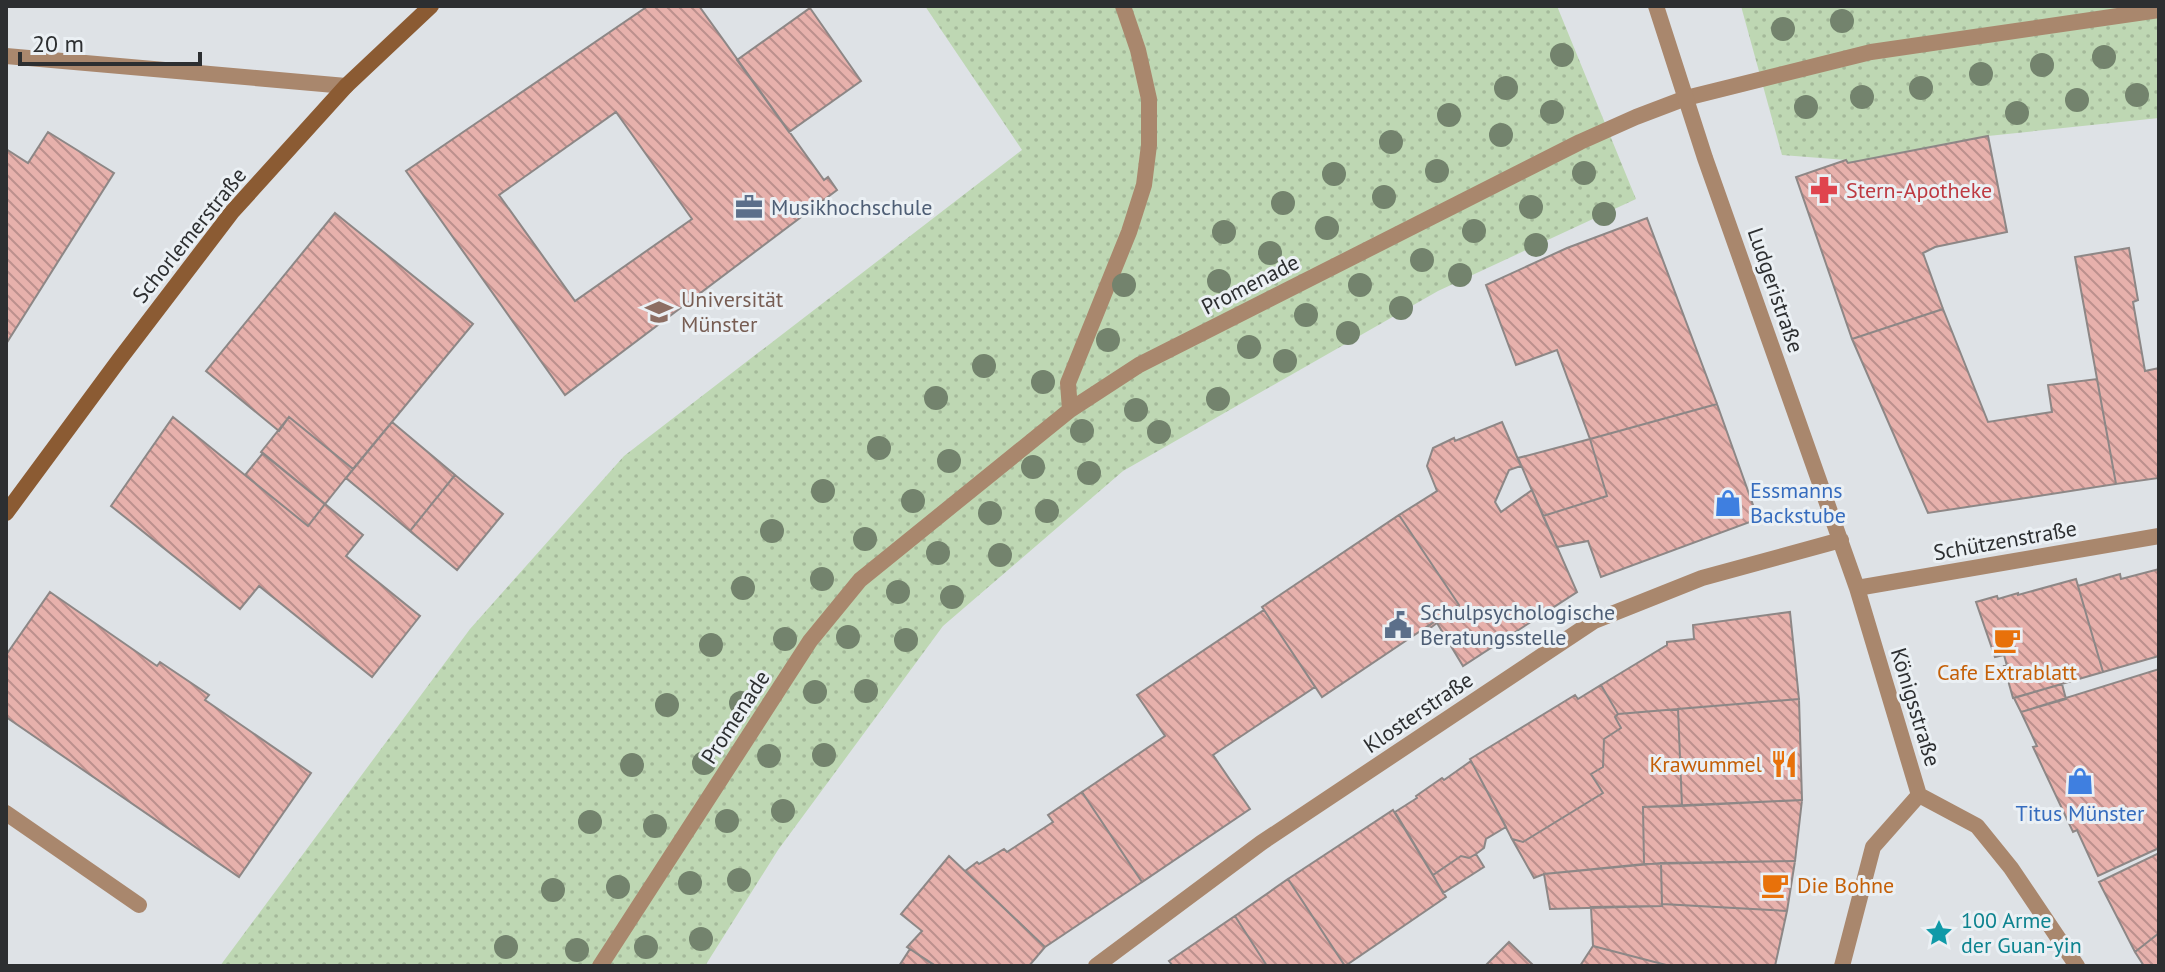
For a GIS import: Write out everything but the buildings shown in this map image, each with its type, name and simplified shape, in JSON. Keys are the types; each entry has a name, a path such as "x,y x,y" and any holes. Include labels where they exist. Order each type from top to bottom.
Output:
{"main road":[{"name":"Schorlemerstraße","path":"6,513 232,212 346,86 431,6"}],"street":[{"path":"1070,410 1068,383 1129,232 1144,185 1149,145 1149,99 1138,50 1123,6"},
{"name":"Ludgeristraße","path":"1656,6 1705,158 1857,588"},
{"name":"Promenade","path":"600,966 810,641 860,580 1070,410 1139,365 1580,142 1686,98 1871,52 2159,10"},
{"path":"6,56 346,86"},
{"name":"Schützenstraße","path":"1857,588 2159,536"},
{"name":"Klosterstraße","path":"1096,966 1261,843 1594,621 1702,578 1841,540"},
{"name":"Königsstraße","path":"1857,588 1919,795 1977,826 2011,868 2077,966"},
{"path":"1842,966 1873,847 1919,795"},
{"path":"6,813 139,905"}],"green space":[{"path":"925,6 1557,6 1636,199 1438,291 1123,471 943,626 778,850 705,966 220,966 470,629 624,456 1022,150"},
{"path":"1741,6 2159,6 2159,118 1988,136 1848,163 1846,160 1782,155"}],"place":[{"name":"Stern-Apotheke","path":"1824,190"},
{"name":"Musikhochschule","path":"749,207"},
{"name":"Universität Münster","path":"659,312"},
{"name":"Essmanns Backstube","path":"1728,503"},
{"name":"Schulpsychologische Beratungsstelle","path":"1398,625"},
{"name":"Cafe Extrablatt","path":"2007,640"},
{"name":"Krawummel","path":"1784,764"},
{"name":"Titus Münster","path":"2080,781"},
{"name":"Die Bohne","path":"1775,885"},
{"name":"100 Arme der Guan-yin","path":"1939,933"}]}
